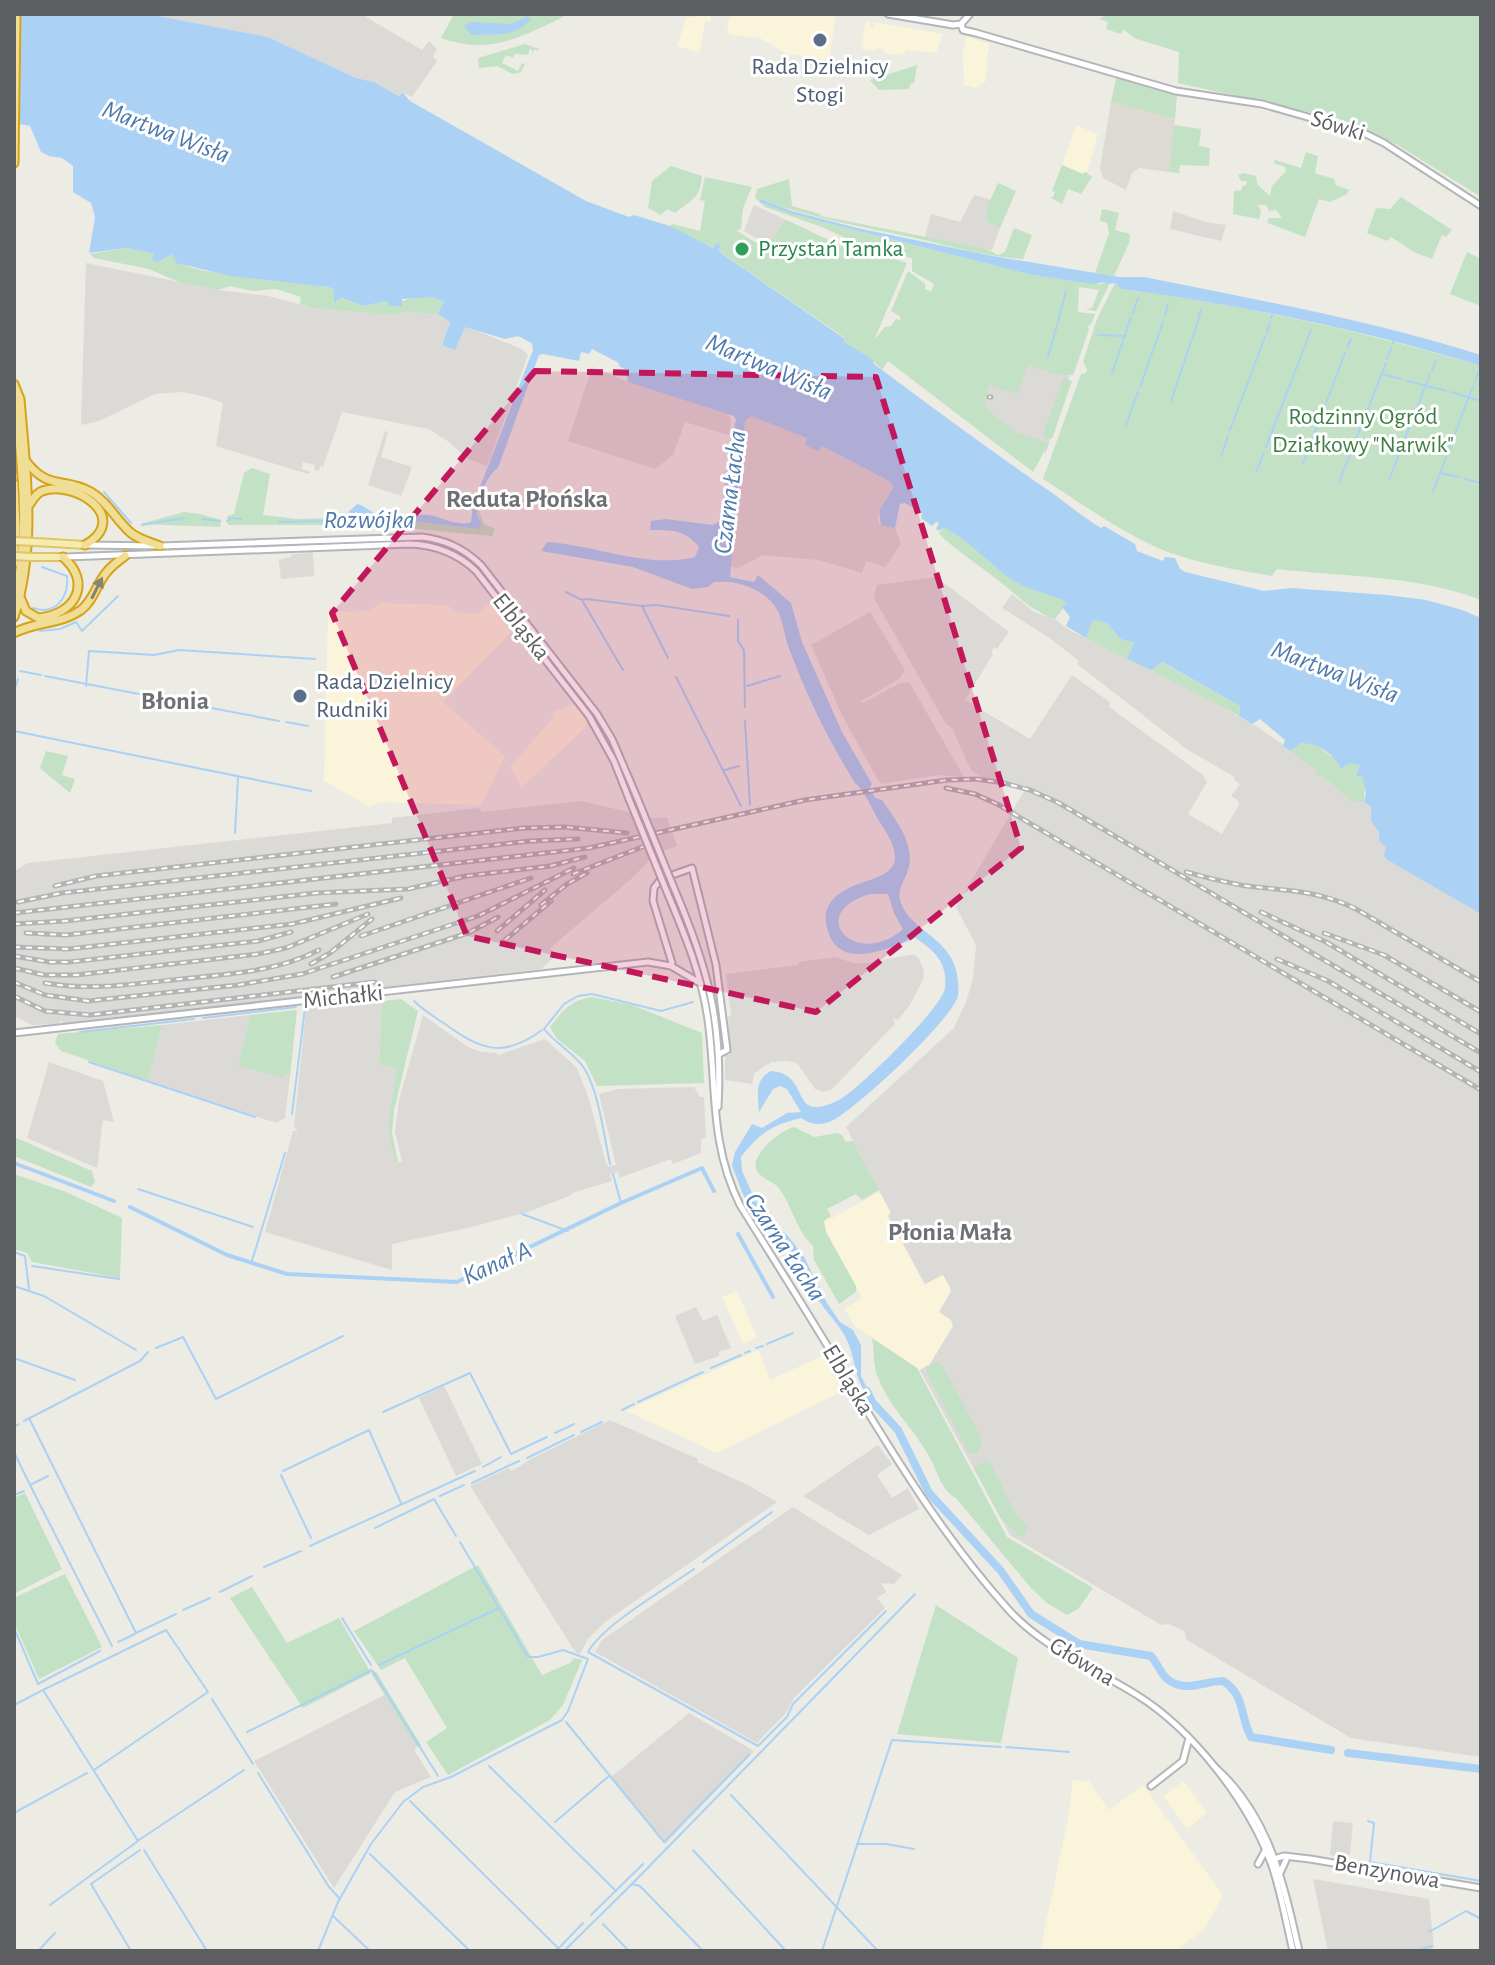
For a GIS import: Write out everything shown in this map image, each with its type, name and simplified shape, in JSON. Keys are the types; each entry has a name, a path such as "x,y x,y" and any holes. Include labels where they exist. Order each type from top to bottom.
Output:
{"highway":[{"path":"14,163 16,14"},
{"path":"14,383 20,399 29,505 29,552 17,599"},
{"path":"14,383 24,533 14,617"},
{"path":"25,460 34,473 47,481 73,485 90,492 106,504 131,533 160,546"},
{"path":"14,484 14,563"},
{"path":"29,505 43,491 79,493 90,498 102,517 103,529 97,539 85,545"},
{"path":"14,633 29,626 62,621 84,608 106,572 125,556"},
{"path":"17,599 26,611 38,618 67,609 76,596 78,577 73,566 63,557"}],"main road":[{"name":"Sówki","path":"888,14 961,24 963,30 1176,91 1253,102 1364,133 1481,206"},
{"path":"961,24 970,14"},
{"name":"Elbląska","path":"14,541 160,546 412,537 440,540 459,547 481,565 592,706 612,739 636,795 697,968 709,1025 712,1085 725,1170 740,1205 882,1437 960,1548"},
{"name":"Elbląska","path":"14,556 125,556 410,544 433,546 455,555 483,579 576,697 604,742 706,973 719,1054 717,1120"},
{"path":"701,984 671,966 653,901 653,892 661,879 692,868 718,972 727,1050 719,1054"},
{"name":"Michałki","path":"14,1033 648,962 671,966"},
{"path":"687,976 697,968"},
{"path":"706,973 718,972"},
{"name":"Główna","path":"960,1548 1021,1622 1142,1698 1189,1737 1247,1803 1264,1832 1296,1951"},
{"path":"1151,1786 1183,1761 1189,1737"},
{"name":"Główna","path":"1213,1765 1250,1820 1280,1874 1296,1951"},
{"path":"1258,1864 1265,1850"},
{"path":"1273,1862 1293,1857"},
{"name":"Benzynowa","path":"1273,1862 1293,1857 1481,1888"},
{"path":"1280,1874 1286,1860"}],"highlighted area":[{"path":"535,371 876,377 1021,848 816,1012 467,936 332,613"}],"shaded area":[{"path":"148,14 365,14 422,50 429,41 437,49 433,57 437,61 412,97 404,93 400,96 268,37"},
{"path":"711,14 711,21 705,22 699,53 677,46 686,18"},
{"path":"751,14 836,15 829,60 787,54 760,38 727,32 729,17"},
{"path":"866,21 873,28 874,22 943,34 936,53 906,50 895,55 877,48 874,51 861,49"},
{"path":"966,37 990,44 986,81 976,88 964,85"},
{"path":"1111,102 1175,119 1169,172 1139,168 1132,173 1126,190 1103,178 1100,168"},
{"path":"1076,125 1098,134 1087,173 1083,174 1062,165"},
{"path":"974,195 991,200 987,207 987,222 1000,228 992,250 925,237 931,214 960,222"},
{"path":"754,205 861,255 784,253 744,231"},
{"path":"1173,211 1205,222 1226,225 1221,241 1170,229"},
{"path":"86,263 218,290 268,296 313,308 393,315 404,312 438,314 450,322 442,344 465,326 522,349 528,355 487,466 468,459 429,429 342,412 323,467 320,466 319,471 314,470 315,465 303,462 302,469 311,472 308,474 216,446 223,403 183,392 155,394 99,421 81,425"},
{"path":"994,344 1070,375 1046,453 973,410"},
{"path":"592,367 628,382 728,413 731,420 729,435 685,422 673,455 655,469 568,441"},
{"path":"751,415 808,438 805,444 822,446 891,482 893,488 878,518 879,524 895,528 901,544 885,567 866,561 862,573 818,560 763,555 738,568 731,567 745,421"},
{"path":"385,431 388,432 381,457 412,467 401,496 368,485"},
{"path":"313,553 314,576 281,579 279,560 292,554"},
{"path":"936,577 1009,632 997,649 994,647 993,654 965,700 1030,739 1072,675 1110,702 1109,707 1203,775 1207,782 1188,814 1222,834 1239,805 1239,801 1231,796 1240,784 1234,780 1235,777 1188,750 1077,664 1079,661 1051,639 1002,608 1012,594 1034,612 1055,619 1069,630 1172,680 1256,726 1301,757 1318,771 1317,776 1325,778 1353,802 1364,802 1371,807 1387,848 1384,855 1388,859 1481,914 1481,1757 1351,1738 1187,1640 1184,1631 1169,1624 1161,1625 1010,1535 920,1370 930,1364 953,1326 951,1320 939,1312 951,1291 950,1287 943,1275 925,1284 888,1216 891,1213 846,1127 954,1028 973,979 976,945 956,907 1027,786 983,778 971,770 952,728 946,724 874,598 877,585"},
{"path":"492,601 511,632 443,702 505,756 481,805 379,802 370,807 324,781 328,612 369,611 380,603 448,605 454,612 478,614"},
{"path":"870,612 905,670 899,679 861,701 863,703 900,683 909,682 964,777 939,775 879,782 842,715 811,645"},
{"path":"573,704 587,721 586,727 522,787 510,767 553,718 551,716 557,709 560,711"},
{"path":"581,801 643,819 667,817 677,846 657,853 550,948 556,956 541,969 65,1024 61,1021 58,1024 32,1025 14,1016 14,871 28,863 392,823 392,818 479,808 482,812"},
{"path":"909,955 919,959 924,971 910,1005 898,1020 893,1018 895,1024 832,1089 823,1092 815,1089 797,1063 787,1061 772,1062 763,1067 754,1074 752,1084 725,1080 725,1055 730,1055 728,1017 731,1016 726,974 835,957 853,963 867,963"},
{"path":"382,1001 379,1063 397,1068 388,1125 397,1163 402,1161 395,1132 399,1100 423,1015 468,1047 482,1052 498,1055 545,1039 577,1068 608,1166 616,1165 599,1094 618,1089 694,1087 700,1097 704,1097 706,1138 701,1139 701,1153 673,1164 671,1159 619,1178 618,1172 610,1174 612,1181 572,1193 528,1212 392,1244 392,1270 265,1232 293,1131 298,1131 294,1127 306,1009"},
{"path":"250,1015 238,1066 283,1078 283,1074 290,1076 285,1118 276,1123 148,1081 162,1025"},
{"path":"49,1062 103,1081 114,1122 103,1120 97,1168 27,1138"},
{"path":"880,1192 891,1213 888,1216 924,1284 943,1274 950,1287 953,1326 930,1364 920,1370 855,1326 844,1309 862,1298 822,1224 827,1218"},
{"path":"737,1291 757,1337 743,1344 722,1297"},
{"path":"696,1307 703,1321 717,1315 731,1348 719,1352 719,1356 695,1364 675,1316"},
{"path":"758,1350 770,1380 822,1356 842,1391 717,1453 626,1411"},
{"path":"444,1386 482,1464 456,1476 419,1398"},
{"path":"610,1420 698,1459 697,1462 777,1502 605,1622 588,1639 580,1654 576,1653 470,1486 509,1468 512,1471"},
{"path":"878,1445 892,1464 877,1475 892,1498 908,1488 919,1509 869,1535 803,1496"},
{"path":"793,1507 902,1575 894,1584 881,1583 886,1592 877,1598 885,1608 794,1698 786,1713 757,1743 595,1652 602,1640"},
{"path":"385,1695 417,1747 414,1750 431,1777 395,1792 334,1888 254,1761"},
{"path":"689,1713 754,1751 665,1844 610,1778"},
{"path":"1073,1780 1089,1781 1109,1810 1143,1785 1223,1895 1205,1929 1175,1951 1040,1951 1068,1819"},
{"path":"1184,1781 1207,1813 1187,1829 1163,1796"},
{"path":"1333,1821 1353,1823 1350,1854 1346,1858 1330,1855"},
{"path":"1313,1879 1429,1899 1434,1947 1430,1951 1328,1951"}],"green space":[{"path":"454,14 569,14 506,41 476,45 441,38"},
{"path":"1109,14 1481,14 1481,197 1396,144 1343,120 1178,83 1179,52 1134,38 1123,29 1121,34 1106,29 1108,22 1099,19"},
{"path":"525,44 539,49 535,49 528,61 533,51 530,49 528,55 515,54 513,58 506,55 502,63 518,71 522,63 525,64 521,72 513,74 497,66 479,68 478,58"},
{"path":"917,65 914,83 909,89 879,90 870,80"},
{"path":"1119,77 1177,95 1175,119 1111,102"},
{"path":"1174,125 1201,129 1199,146 1210,148 1209,166 1180,165 1179,173 1169,172"},
{"path":"1306,152 1318,156 1315,173 1334,179 1336,185 1349,190 1330,202 1319,199 1305,237 1267,223 1269,218 1282,218 1276,210 1269,211 1266,205 1257,205 1261,210 1259,219 1233,214 1234,191 1242,190 1247,184 1238,175 1256,176 1257,184 1270,196 1272,186 1286,171 1285,167 1274,163 1275,160 1301,168"},
{"path":"1062,165 1083,174 1088,173 1087,178 1089,174 1092,177 1081,194 1068,189 1062,204 1050,197 1055,192 1052,191"},
{"path":"671,166 702,176 701,184 690,202 675,213 667,209 661,215 648,208 652,181"},
{"path":"705,177 752,187 743,208 741,228 737,231 766,249 786,220 860,255 864,249 907,263 874,340 885,327 891,326 896,319 900,320 901,317 891,311 908,271 931,292 934,284 912,271 912,258 865,247 822,227 765,207 755,198 757,189 789,179 792,206 821,216 987,249 998,255 1005,252 1014,228 1032,235 1023,259 969,251 837,222 759,201 796,215 1028,274 1100,284 1107,282 1109,285 1096,311 1085,309 1092,308 1099,290 1079,287 1078,312 1095,314 1088,326 1073,375 1054,374 1028,365 1017,394 989,385 984,407 1017,433 1049,443 1033,472 888,361 882,370 843,342 845,338 717,250 720,245 714,248 669,227 672,224 700,231 705,201 700,200"},
{"path":"998,183 1016,191 1000,228 987,222 987,207"},
{"path":"1401,197 1452,230 1446,237 1442,235 1432,259 1391,237 1387,241 1367,233 1376,208 1390,209"},
{"path":"1102,209 1119,213 1115,230 1130,234 1114,276 1095,273 1109,233 1107,223 1100,221"},
{"path":"127,248 154,254 153,258 160,261 172,254 188,267 205,271 329,287 334,290 337,302 340,298 364,306 386,301 394,305 413,298 432,296 444,302 438,314 404,312 393,315 313,308 300,304 301,297 276,289 252,291 230,286 218,290 179,282 149,269 94,258 90,254"},
{"path":"1467,252 1481,259 1481,306 1450,294"},
{"name":"Rodzinny Ogród Działkowy \"Narwik\"","path":"1115,283 1121,289 1257,311 1347,330 1481,366 1481,600 1406,581 1277,569 1272,576 1193,560 1136,537 1043,479 1081,374 1086,373 1083,362 1097,319"},
{"path":"1063,379 1072,381 1052,439 1045,439 1043,434"},
{"path":"252,468 270,474 263,515 297,519 330,518 325,521 328,525 228,525 227,516 234,514 244,473"},
{"path":"478,509 484,524 495,529 492,536 372,525 417,522 477,529 480,518"},
{"path":"184,512 221,520 220,527 140,524"},
{"path":"944,526 1015,580 1066,601 1055,619 1031,607 946,541 939,534"},
{"path":"1093,620 1107,623 1120,639 1134,643 1127,659 1086,638"},
{"path":"1161,662 1240,706 1239,716 1151,670"},
{"path":"1313,742 1336,760 1341,769 1350,763 1360,765 1359,770 1365,780 1364,802 1353,802 1325,778 1316,775 1318,771 1291,751 1301,743"},
{"path":"46,751 68,756 62,775 75,779 70,793 40,768"},
{"path":"592,997 632,1005 702,1033 704,1083 597,1086 585,1061 557,1039 550,1027 568,1007"},
{"path":"401,999 418,1011 394,1110 392,1133 398,1163 395,1162 388,1125 397,1068 379,1064 382,1001"},
{"path":"297,1010 290,1076 284,1074 283,1078 238,1066 250,1015"},
{"path":"162,1025 148,1081 61,1051 55,1043 58,1034"},
{"path":"794,1127 815,1137 836,1133 842,1135 846,1142 853,1141 879,1190 862,1200 856,1194 827,1209 831,1216 824,1221 826,1232 856,1286 856,1292 839,1304 814,1260 813,1246 803,1234 781,1191 762,1177 755,1165 761,1151 774,1138"},
{"path":"14,1137 92,1171 95,1182 91,1187 14,1156"},
{"path":"14,1174 66,1192 122,1218 120,1278 32,1262 27,1253 14,1249"},
{"path":"872,1338 917,1368 1007,1537 1093,1588 1078,1609 1067,1615 1047,1603 947,1490 924,1448 884,1391 875,1370"},
{"path":"937,1362 943,1367 979,1434 982,1444 976,1454 969,1453 927,1373 927,1368"},
{"path":"987,1460 1013,1509 1028,1529 1024,1536 1019,1536 1000,1517 974,1468"},
{"path":"25,1493 62,1569 14,1594 14,1498"},
{"path":"478,1565 542,1675 570,1663 574,1658 582,1660 563,1705 550,1720 448,1775 426,1742 447,1728 405,1658 381,1670 354,1631"},
{"path":"65,1574 102,1647 39,1679 14,1622 14,1598"},
{"path":"252,1587 287,1643 339,1618 371,1673 303,1708 230,1598"},
{"path":"936,1605 1018,1658 1001,1743 897,1734"},
{"path":"376,1672 421,1745 417,1747 371,1673"}],"water":[{"name":"Martwa Wisła","path":"14,14 148,14 268,37 356,78 374,82 399,96 403,93 410,101 586,201 629,217 634,215 670,226 713,248 717,243 721,245 718,251 845,339 844,342 873,360 874,364 1086,519 1135,544 1137,551 1163,561 1165,557 1175,558 1185,572 1264,591 1291,588 1387,595 1426,600 1481,618 1481,914 1386,859 1386,848 1371,821 1371,807 1364,802 1366,793 1362,776 1356,776 1360,765 1350,763 1341,769 1329,753 1307,743 1301,743 1291,751 1283,746 1285,740 1260,719 1252,724 1239,716 1240,706 1162,662 1151,670 1127,659 1134,643 1120,639 1107,623 1093,620 1086,638 1066,626 1070,617 1062,607 1065,601 1015,581 961,538 944,527 939,531 936,529 939,523 932,526 921,518 922,513 905,503 900,504 895,528 881,525 879,511 893,488 891,482 822,446 818,451 805,445 807,438 751,416 745,421 730,577 754,582 758,575 791,603 802,642 842,732 872,784 870,787 875,798 882,800 898,823 909,848 909,866 900,900 914,922 944,949 957,975 958,995 940,1023 901,1064 858,1102 829,1122 814,1124 801,1118 774,1127 754,1141 741,1157 742,1171 759,1208 788,1236 804,1257 840,1322 853,1330 861,1345 861,1376 873,1400 862,1386 843,1334 820,1302 814,1299 783,1243 761,1222 745,1199 732,1166 735,1152 752,1124 762,1128 787,1113 801,1112 787,1089 780,1086 773,1089 759,1112 758,1088 766,1075 771,1071 789,1077 809,1105 820,1107 839,1100 880,1066 941,998 945,988 942,964 916,938 881,950 856,954 845,952 835,945 829,934 826,916 829,905 839,894 890,870 895,860 893,845 819,718 774,605 754,589 739,584 714,582 708,587 692,589 633,567 541,551 547,542 659,560 695,557 699,547 693,541 677,532 650,530 651,521 666,519 713,525 720,521 736,420 734,416 628,382 626,370 619,363 592,349 589,354 581,352 579,361 539,355 498,468 486,482 480,496 477,513 481,526 478,529 417,522 328,525 326,520 344,516 357,504 385,516 429,515 455,523 471,522 473,505 533,350 532,343 520,337 505,339 465,327 455,350 442,345 450,322 438,314 444,302 433,297 402,299 402,306 390,306 386,301 364,306 341,298 334,303 334,290 329,287 231,276 176,263 172,254 158,262 152,260 154,254 127,248 89,253 95,217 91,203 73,192 73,166 62,158 41,152 30,126 14,123","holes":["870,894 888,894 903,929 886,940 869,944 855,941 844,934 839,925 840,914 850,903"]},
{"path":"527,16 531,19 524,25 503,34 472,35 464,26 472,22 511,24"},
{"path":"760,199 857,228 987,255 1119,277 1144,277 1355,321 1481,355 1481,366 1302,320 1121,289 1115,283 1092,284 1028,274 796,215 759,202"}],"waterway":[{"path":"1058,322 1066,291"},
{"path":"1133,313 1138,298"},
{"path":"1165,316 1168,304"},
{"path":"1198,321 1201,309"},
{"path":"1271,318 1273,313"},
{"path":"1112,374 1131,317"},
{"path":"1140,387 1163,322"},
{"path":"1267,333 1270,322"},
{"path":"1171,401 1197,324"},
{"path":"1048,357 1057,325"},
{"path":"1307,340 1311,330"},
{"path":"1098,335 1125,336"},
{"path":"1230,430 1265,337"},
{"path":"1347,348 1351,339"},
{"path":"1393,344 1394,340"},
{"path":"1266,447 1306,343"},
{"path":"1387,359 1391,348"},
{"path":"1303,464 1345,353"},
{"path":"1432,370 1436,360"},
{"path":"1339,482 1386,363"},
{"path":"1475,382 1478,372"},
{"path":"1383,374 1401,379"},
{"path":"1389,480 1430,374"},
{"path":"1408,381 1446,391"},
{"path":"1433,492 1473,386"},
{"path":"1126,425 1138,392"},
{"path":"1451,392 1481,401"},
{"path":"1221,456 1228,436"},
{"path":"1256,472 1264,453"},
{"path":"1441,473 1459,477"},
{"path":"1465,479 1481,483"},
{"path":"104,492 131,523"},
{"name":"Rozwójka","path":"142,525 184,518"},
{"name":"Rozwójka","path":"227,521 231,518 241,519"},
{"name":"Rozwójka","path":"202,519 220,521"},
{"name":"Rozwójka","path":"279,522 325,521"},
{"path":"33,608 54,607 66,591 67,576 42,567"},
{"path":"566,592 582,600 657,605 729,616"},
{"path":"40,631 60,629 76,622 82,631 118,596"},
{"path":"583,602 623,670"},
{"path":"642,606 668,658"},
{"path":"738,620 738,641 744,650 745,707"},
{"path":"86,686 89,651 154,655 179,650 315,659"},
{"path":"20,671 41,675"},
{"path":"45,676 279,721"},
{"path":"747,686 780,676"},
{"path":"676,677 741,806"},
{"path":"14,691 18,679"},
{"path":"745,721 750,805"},
{"path":"286,722 308,726"},
{"path":"14,731 311,791"},
{"path":"725,770 739,766"},
{"path":"235,833 238,778"},
{"path":"610,1164 589,1078 580,1063 544,1029 564,1004 578,996 592,994 661,1011 693,1002"},
{"path":"414,1001 458,1033 492,1048 515,1045 542,1030"},
{"path":"292,1114 305,1008 354,1002"},
{"path":"203,1018 296,1007"},
{"path":"80,1032 194,1019"},
{"path":"89,1062 255,1117"},
{"path":"251,1264 285,1153"},
{"name":"Kanał A","path":"14,1163 114,1201"},
{"name":"Kanał A","path":"130,1207 227,1255 287,1274 457,1282 621,1203 702,1168 714,1191"},
{"path":"613,1174 621,1203"},
{"path":"138,1189 253,1227"},
{"path":"522,1214 568,1231"},
{"name":"Kanał A","path":"738,1234 773,1297"},
{"path":"14,1252 25,1256 29,1289"},
{"path":"32,1266 119,1279"},
{"path":"14,1286 44,1296 136,1350"},
{"path":"767,1344 793,1333"},
{"path":"156,1348 183,1337 216,1399 343,1336"},
{"path":"756,1348 763,1346"},
{"path":"745,1353 750,1351"},
{"path":"24,1421 140,1361 148,1352"},
{"path":"711,1368 741,1355"},
{"path":"14,1358 75,1380"},
{"path":"638,1402 703,1372"},
{"path":"383,1412 470,1373 511,1454 547,1437"},
{"name":"Czarna Łacha","path":"867,1391 872,1402 898,1430 929,1493 1001,1571 1031,1614 1079,1644 1151,1656 1173,1683 1194,1686 1223,1681 1239,1699 1251,1737 1331,1750"},
{"path":"622,1410 634,1404"},
{"path":"29,1418 136,1633 176,1614"},
{"path":"581,1432 602,1422"},
{"path":"14,1427 19,1424"},
{"path":"555,1433 574,1424"},
{"path":"283,1471 369,1430 401,1503"},
{"path":"527,1458 574,1435"},
{"path":"14,1452 30,1485 48,1476"},
{"path":"483,1467 501,1457"},
{"path":"472,1483 519,1461"},
{"path":"310,1546 475,1471"},
{"path":"281,1475 311,1538"},
{"path":"30,1485 112,1646"},
{"path":"440,1496 464,1485"},
{"path":"14,1495 24,1491"},
{"path":"375,1528 434,1499 456,1536"},
{"path":"703,1562 772,1512"},
{"path":"460,1542 498,1606"},
{"path":"264,1567 301,1551"},
{"path":"694,1569 622,1618 588,1652 758,1746 787,1717 793,1704 886,1611"},
{"path":"220,1592 252,1576"},
{"path":"632,1884 915,1594"},
{"path":"183,1610 210,1598"},
{"path":"318,1951 338,1902 371,1844 403,1802 423,1787 451,1777 562,1720 588,1659 563,1650 528,1657 499,1608 379,1665"},
{"path":"342,1618 371,1665"},
{"path":"14,1628 38,1684 100,1651"},
{"path":"43,1690 166,1630 208,1692 94,1770"},
{"path":"118,1642 135,1634"},
{"path":"247,1732 372,1670 438,1776"},
{"path":"14,1705 43,1690 138,1841 50,1905"},
{"path":"212,1699 253,1764"},
{"path":"566,1722 664,1842 749,1755"},
{"path":"822,1951 892,1740 1001,1747"},
{"path":"1006,1747 1069,1752"},
{"name":"Czarna Łacha","path":"1348,1753 1481,1769"},
{"path":"489,1766 616,1891"},
{"path":"139,1840 244,1770"},
{"path":"14,1813 87,1773"},
{"path":"258,1773 329,1887 340,1899"},
{"path":"555,1822 609,1776"},
{"path":"731,1795 878,1951"},
{"path":"410,1801 558,1948 555,1951"},
{"path":"1368,1821 1374,1823 1370,1862 1481,1881"},
{"path":"857,1844 886,1844 914,1849"},
{"path":"131,1951 91,1884 140,1850"},
{"path":"144,1850 207,1951"},
{"path":"693,1850 786,1951"},
{"path":"370,1854 470,1951"},
{"path":"591,1915 643,1864"},
{"path":"564,1951 632,1884 640,1886 703,1951"},
{"path":"1429,1932 1466,1911 1481,1919"},
{"path":"333,1916 370,1951"},
{"path":"559,1948 583,1923"},
{"path":"603,1924 629,1951"},
{"path":"38,1951 55,1933"},
{"path":"1415,1951 1432,1946"}],"railway":[{"path":"14,913 589,848 805,800 947,780 976,779 1030,790 1059,803 1481,1053"},
{"path":"946,788 975,794 999,805 1481,1090"},
{"path":"55,886 96,876 524,828 565,827 627,833"},
{"path":"18,902 62,893 530,841 578,839"},
{"path":"573,874 655,842"},
{"path":"14,924 316,893 408,889 466,876 550,866 585,857"},
{"path":"14,982 45,995 88,1001 238,985 302,974 478,916 574,868"},
{"path":"1186,872 1239,885 1316,895 1342,903 1481,982"},
{"path":"541,905 587,873"},
{"path":"361,936 531,878"},
{"path":"497,931 545,890"},
{"path":"14,947 68,949 292,924 401,898"},
{"path":"505,940 551,901"},
{"path":"26,933 66,935 336,904"},
{"path":"1261,912 1326,942 1481,1034"},
{"path":"14,968 44,975 76,975 258,954 286,948 368,914"},
{"path":"333,977 468,933 498,917"},
{"path":"311,964 330,953 372,919"},
{"path":"14,956 69,962 258,941 291,932"},
{"path":"1324,933 1384,955 1481,1012"},
{"path":"45,983 113,986 234,973 269,968 319,950"},
{"path":"1277,959 1328,981 1481,1072"},
{"path":"14,996 45,1011 90,1015 375,982"}],"place":[{"name":"Rada Dzielnicy Stogi","path":"820,40"},
{"name":"Przystań Tamka","path":"742,249"},
{"name":"Rada Dzielnicy Rudniki","path":"300,696"}],"district":[{"name":"Reduta Płońska","path":"527,499"},
{"name":"Błonia","path":"175,701"},
{"name":"Płonia Mała","path":"950,1232"}]}
